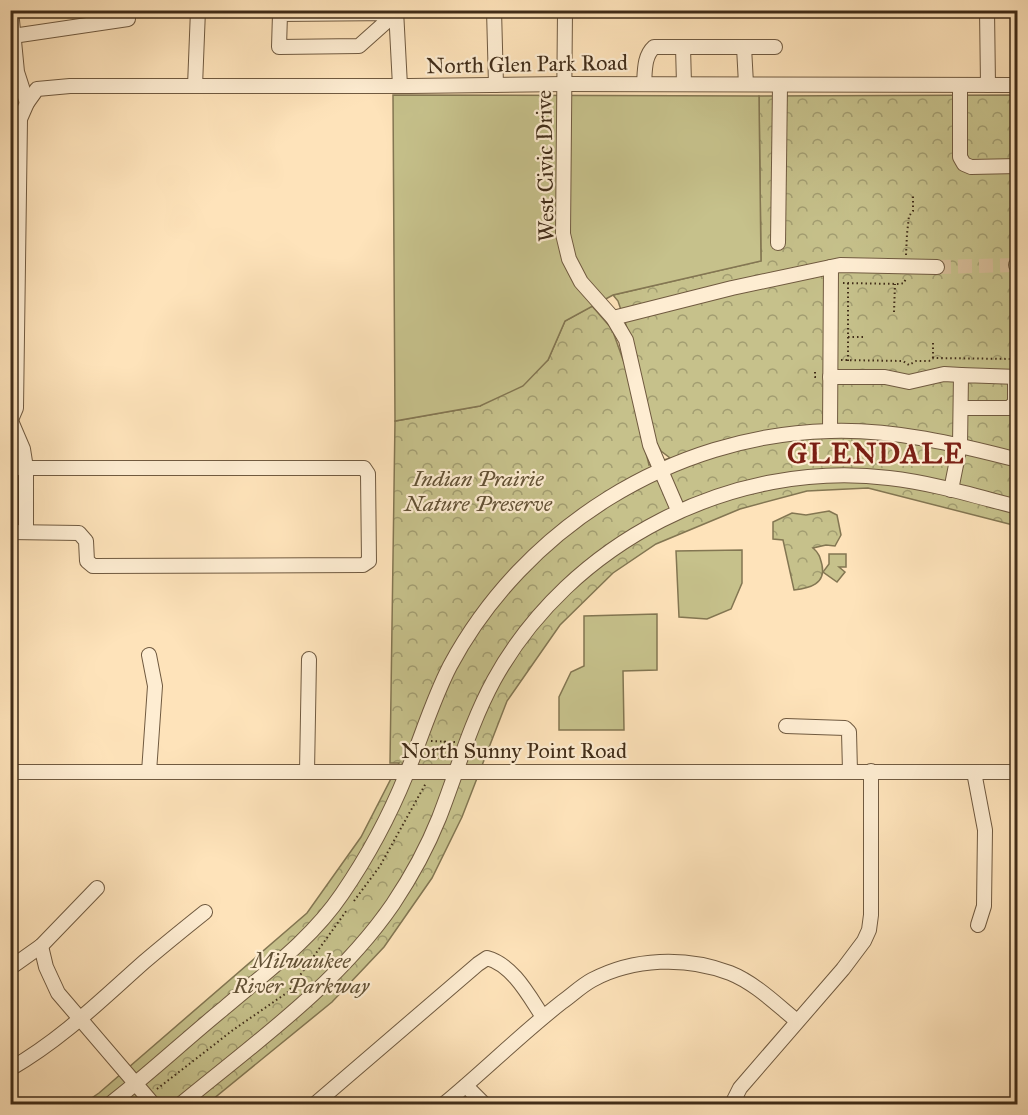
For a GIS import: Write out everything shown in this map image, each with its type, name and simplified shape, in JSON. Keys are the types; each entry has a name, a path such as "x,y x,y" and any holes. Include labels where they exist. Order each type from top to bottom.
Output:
{"street":[{"path":"11,10 17,72 27,103 15,119 16,408 11,421 23,449 26,468 26,532"},
{"path":"13,36 128,19 128,10"},
{"path":"195,86 198,10"},
{"path":"494,10 496,85"},
{"name":"West Civic Drive","path":"565,10 564,234 567,251 581,282 613,318 626,340 650,445 678,510"},
{"path":"987,10 988,85"},
{"path":"396,12 359,46 279,46 280,14 396,12"},
{"path":"396,12 400,86"},
{"path":"644,84 646,58 654,47 775,47"},
{"path":"683,47 684,84"},
{"path":"744,47 746,84"},
{"path":"778,243 780,85"},
{"path":"960,85 960,157 964,164 971,167 1017,166"},
{"name":"North Glen Park Road","path":"27,103 37,89 70,86 1017,85"},
{"path":"613,318 732,288 840,265 937,267"},
{"path":"830,431 831,267"},
{"path":"830,377 885,377 909,382 944,374 1016,377 1015,403 1009,408 961,408"},
{"path":"951,490 960,445 961,375"},
{"path":"110,1104 303,942 340,897 369,853 390,813 435,699 450,667 473,628 507,583 533,555 567,526 604,500 660,470 745,441 776,436 830,431 907,436 960,445 1017,460"},
{"path":"10,468 364,468 368,474 369,561 363,566 93,566 87,561 86,541 79,533 10,532"},
{"path":"181,1104 305,1000 366,939 393,904 438,820 469,733 490,687 515,647 536,620 563,590 596,560 623,541 678,510 722,495 786,479 815,476 888,477 934,485 1017,507"},
{"path":"149,655 155,686 149,772"},
{"path":"307,772 309,659"},
{"path":"786,726 846,728 849,732 850,771"},
{"path":"732,1104 740,1088 843,969 864,941 869,930 871,915 871,771"},
{"name":"North Sunny Point Road","path":"10,772 1017,772"},
{"path":"974,772 985,830 984,906 978,925"},
{"path":"10,968 41,946 97,888"},
{"path":"10,1069 40,1052 81,1020 144,962 205,912"},
{"path":"41,946 46,968 58,993 153,1104"},
{"path":"315,1104 487,958 499,961 543,1017"},
{"path":"444,1104 543,1017 590,981 620,968 654,962 694,963 731,974 764,994 797,1021"},
{"path":"466,1086 484,1104"}],"path":[{"path":"908,228 909,216 913,211 913,196"},
{"path":"838,360 903,361 909,365 916,361 929,361 933,358 1016,359 1017,266"},
{"path":"848,283 848,361"},
{"path":"894,312 895,284"},
{"path":"848,337 863,337"},
{"path":"933,340 933,358"},
{"path":"428,741 460,742"},
{"path":"432,772 445,741"}],"green space":[{"path":"393,95 759,96 761,261 613,295 565,321 548,360 523,386 480,406 395,421"},
{"path":"1017,95 1017,526 868,488 807,491 740,509 656,544 613,573 560,625 507,701 462,817 432,878 384,947 332,1002 207,1104 83,1104 99,1093 307,913 361,837 399,763 390,763 395,421 480,406 548,360 565,321 592,306 612,329 626,368 649,465 670,458 661,451 655,441 637,358 618,301 613,295 761,261 759,96"},
{"path":"829,511 837,515 841,535 835,546 826,545 813,548 819,555 822,565 822,577 819,581 806,588 794,590 783,540 773,539 773,522 792,513 806,515"},
{"path":"742,550 742,583 731,609 707,619 679,617 676,551"},
{"path":"829,554 846,554 846,567 839,567 845,572 837,582 823,572 829,564"},
{"path":"657,614 657,670 623,671 624,730 559,730 559,697 571,672 584,666 584,616"}],"tunnel":[{"path":"937,267 1016,265"}],"district":[{"name":"GLENDALE","path":"876,453"}],"park label":[{"name":"Indian Prairie Nature Preserve","path":"478,490"},
{"name":"Milwaukee River Parkway","path":"301,972"}]}
